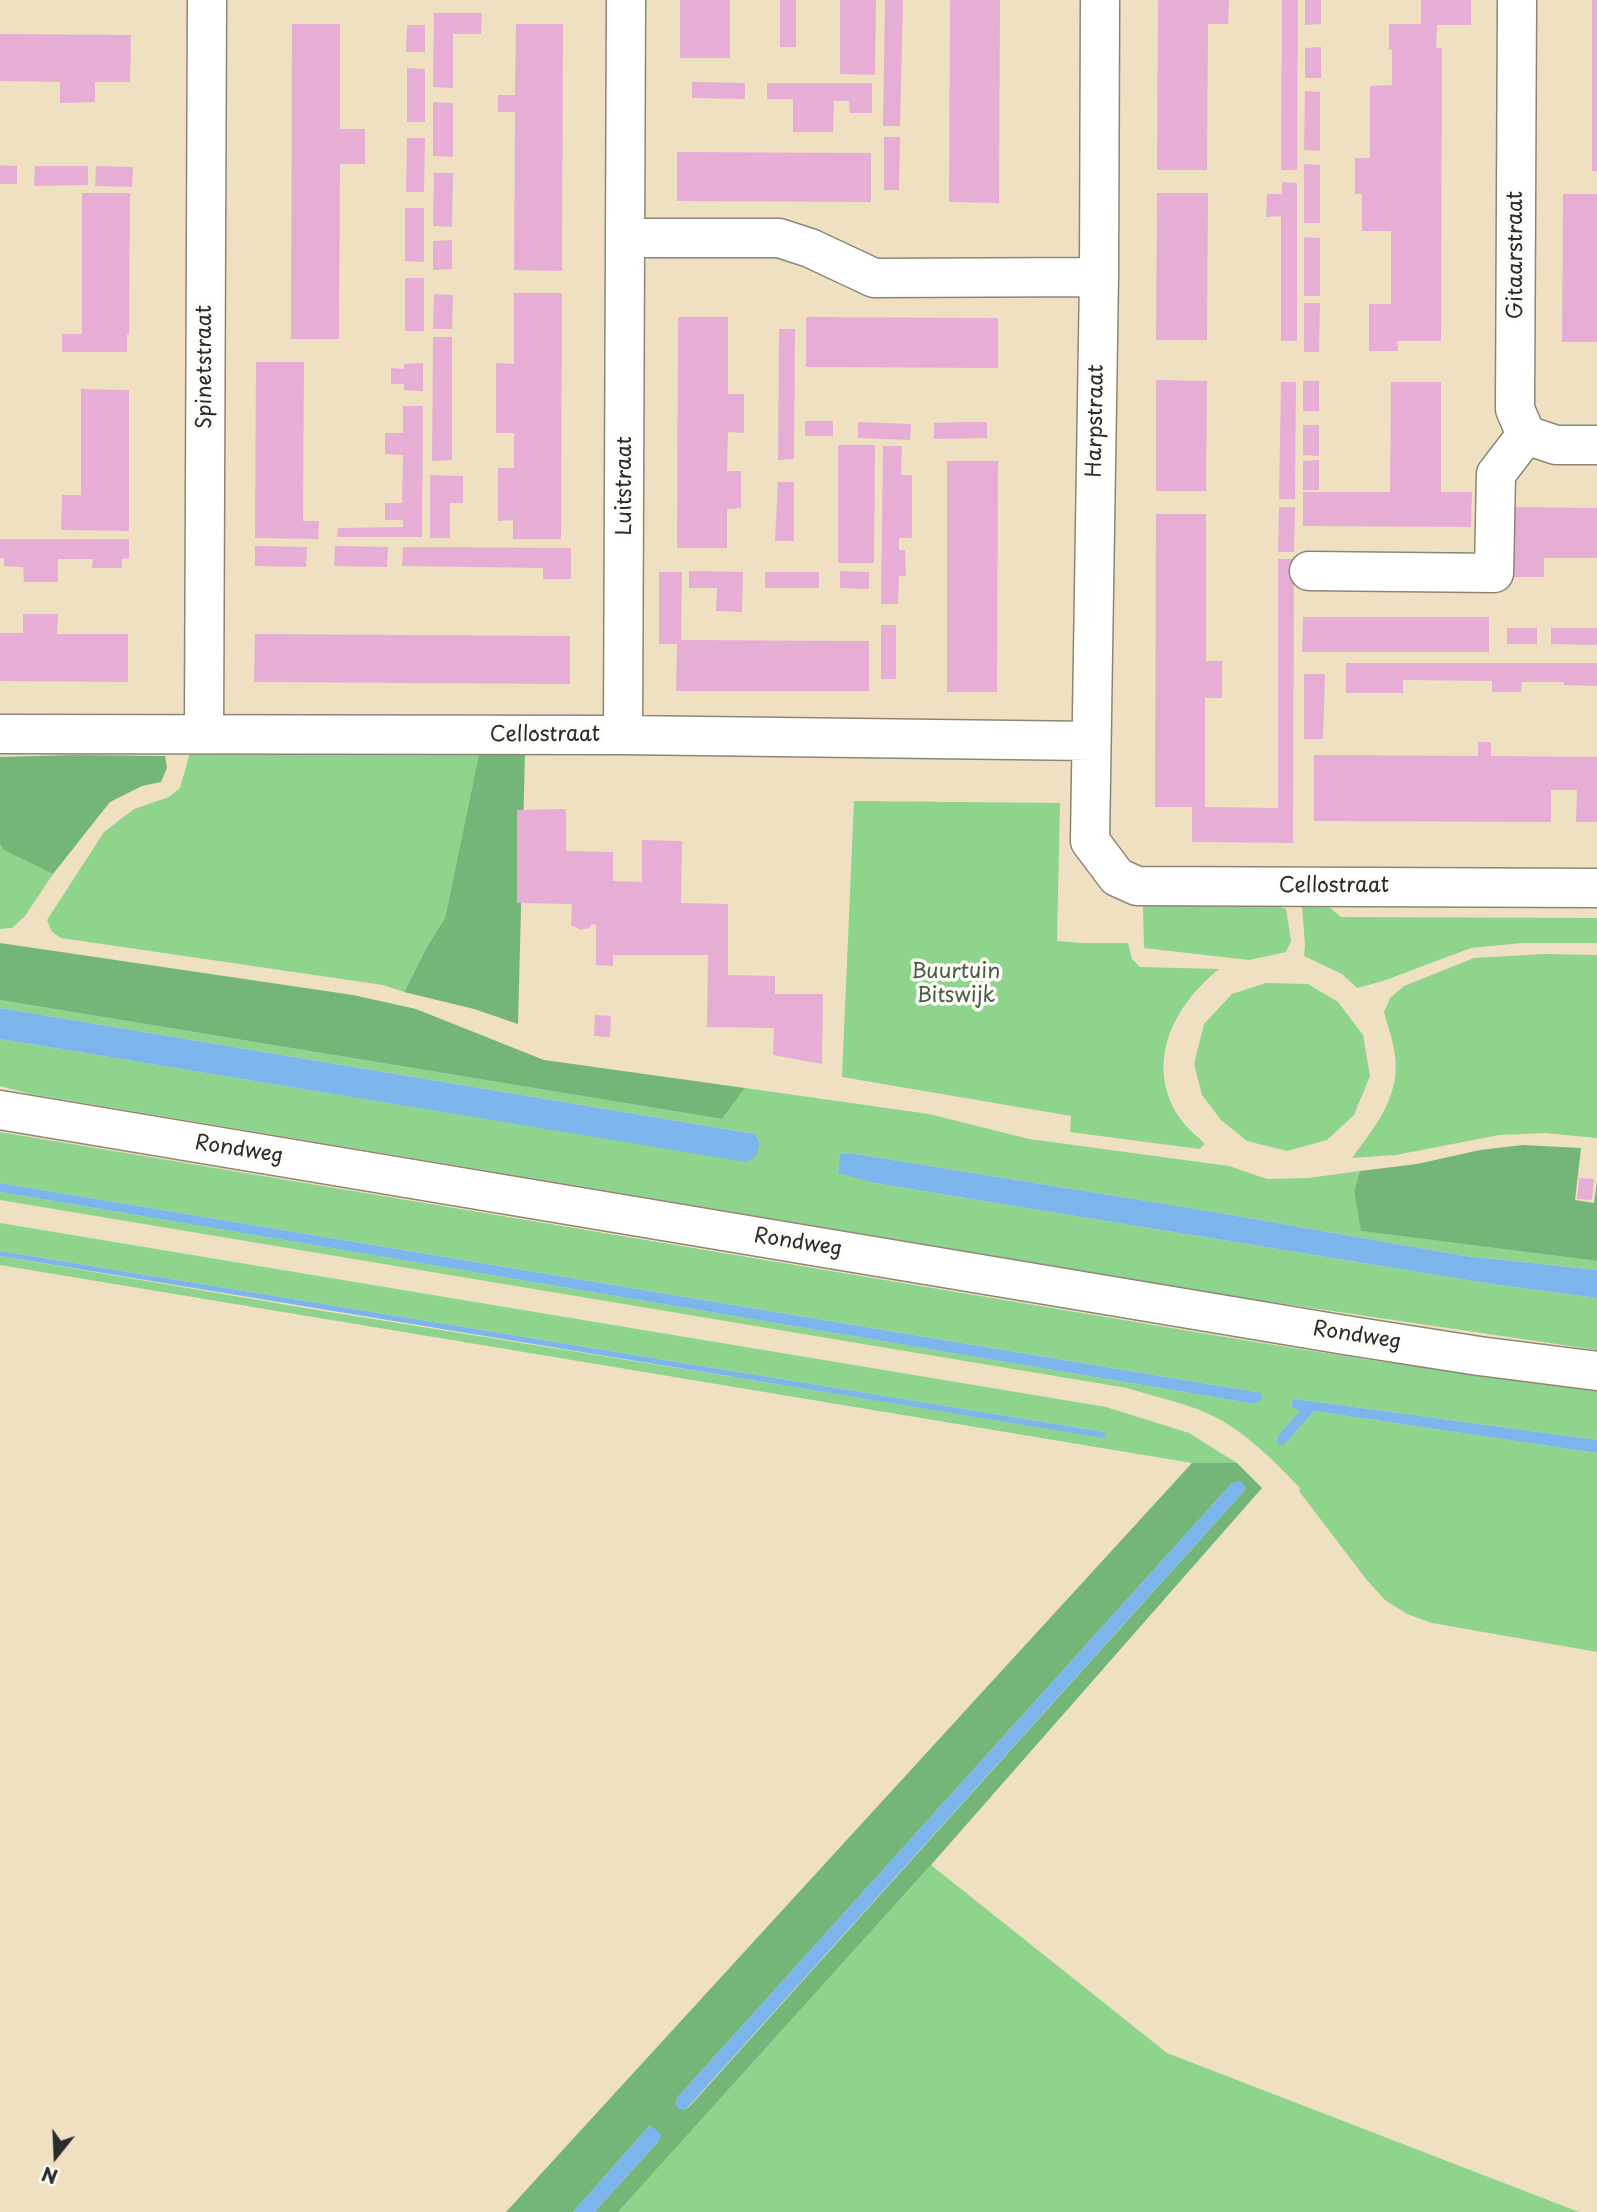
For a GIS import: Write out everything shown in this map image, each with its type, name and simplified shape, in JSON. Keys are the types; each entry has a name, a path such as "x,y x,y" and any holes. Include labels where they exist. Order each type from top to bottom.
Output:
{"street":[{"name":"Spinetstraat","path":"204,733 207,0"},
{"name":"Luitstraat","path":"623,735 626,0"},
{"name":"Harpstraat","path":"1090,841 1099,277 1100,0"},
{"name":"Gitaarstraat","path":"1517,0 1515,409 1526,435"},
{"path":"626,238 779,238 810,248 874,278 1099,277"},
{"path":"1309,571 1494,573 1496,474 1526,435 1556,445 1597,445"},
{"name":"Cellostraat","path":"0,734 623,735 1090,741"},
{"name":"Cellostraat","path":"1090,841 1116,877 1138,886 1597,888"},
{"name":"Rondweg","path":"0,1110 1345,1335 1597,1371"}],"green space":[{"path":"190,753 479,754 445,918 404,992 383,985 61,938 52,932 47,920 104,832 134,809 169,797 180,788"},
{"path":"479,754 525,754 518,1024 474,1009 404,992 445,918"},
{"path":"165,756 167,768 161,782 142,786 110,802 53,874 4,850 0,844 0,757"},
{"name":"Buurtuin Bitswijk","path":"854,801 1060,803 1057,941 1128,943 1132,959 1140,967 1219,969 1188,1001 1168,1038 1164,1058 1164,1079 1170,1100 1182,1121 1205,1144 1199,1149 1070,1132 1071,1116 842,1077"},
{"path":"0,844 5,850 53,874 25,916 12,928 0,929"},
{"path":"1143,904 1277,906 1286,909 1291,941 1286,952 1249,960 1144,948"},
{"path":"1327,905 1341,917 1597,918 1597,943 1522,943 1471,948 1357,988 1342,974 1304,956 1302,906"},
{"path":"0,943 353,995 416,1009 544,1060 745,1088 722,1119 0,1000"},
{"path":"1544,954 1597,955 1597,1138 1545,1133 1499,1135 1396,1155 1352,1158 1378,1121 1395,1080 1394,1049 1384,1012 1390,998 1404,986 1474,958"},
{"path":"1266,983 1308,984 1338,1002 1363,1035 1370,1076 1354,1115 1327,1140 1287,1151 1247,1141 1221,1120 1202,1095 1194,1064 1204,1024 1232,994"},
{"path":"0,1000 722,1119 745,1088 929,1114 1029,1139 1229,1166 1267,1179 1308,1178 1360,1171 1354,1191 1362,1231 1597,1261 1597,1270 1465,1256 849,1153 840,1154 838,1172 874,1183 1492,1284 1597,1298 1597,1350 1251,1299 31,1094 0,1086 0,1039 511,1123 760,1143 755,1134 0,1008"},
{"path":"0,1132 1249,1341 1597,1391 1597,1440 1295,1399 1292,1407 1301,1410 1276,1439 1285,1444 1314,1411 1597,1453 1597,1652 1432,1623 1407,1614 1385,1600 1366,1579 1299,1491 1300,1488 1258,1447 1211,1415 1170,1400 1127,1388 0,1200 0,1192 1255,1404 1256,1392 0,1183"},
{"path":"1523,1145 1581,1148 1575,1200 1594,1203 1597,1181 1597,1261 1361,1231 1354,1191 1360,1171"},
{"path":"0,1223 1106,1407 1189,1433 1237,1463 1192,1463 0,1265 0,1256 1105,1437 1104,1432 0,1251"},
{"path":"1192,1463 1237,1463 1262,1488 931,1865 618,2212 594,2212 659,2141 650,2125 573,2212 506,2212","holes":["1232,1483 1245,1486 1244,1491 689,2107 684,2110 676,2105 677,2098"]},
{"path":"931,1865 1167,2053 1579,2212 618,2212"}],"water":[{"path":"0,1008 755,1134 760,1143 756,1156 746,1162 0,1039"},
{"path":"849,1153 1465,1256 1597,1270 1597,1298 1492,1284 874,1183 838,1173 840,1154"},
{"path":"0,1183 1256,1392 1261,1393 1262,1399 1255,1404 0,1192"},
{"path":"0,1251 1104,1432 1106,1435 1103,1438 0,1256"},
{"path":"1295,1399 1597,1440 1597,1453 1314,1411 1285,1444 1280,1445 1276,1441 1278,1436 1300,1411 1292,1407 1291,1402"},
{"path":"1237,1481 1245,1487 1244,1491 688,2107 679,2109 675,2103 677,2098 1232,1483"},
{"path":"650,2125 661,2134 659,2141 594,2212 573,2212"}],"building":[{"path":"680,0 730,0 730,58 680,58"},
{"path":"780,0 796,0 796,47 780,47"},
{"path":"840,0 876,0 875,75 840,74"},
{"path":"885,0 903,0 900,126 883,126"},
{"path":"950,0 1000,0 999,203 949,202"},
{"path":"1158,0 1229,0 1228,24 1208,24 1207,170 1157,170"},
{"path":"1282,0 1298,0 1297,170 1281,170"},
{"path":"1305,0 1321,0 1321,24 1305,25"},
{"path":"1421,0 1471,0 1471,25 1437,25 1436,48 1442,48 1441,341 1397,341 1398,351 1369,351 1369,304 1391,304 1391,231 1362,231 1362,194 1355,194 1355,158 1370,158 1370,86 1392,85 1389,24 1421,24"},
{"path":"1592,0 1597,0 1597,171 1592,171"},
{"path":"434,13 482,13 481,34 453,34 453,88 433,87"},
{"path":"292,24 340,24 340,129 365,129 365,164 340,164 339,339 291,339"},
{"path":"516,24 563,24 562,271 514,270 515,112 498,112 498,95 515,95"},
{"path":"407,25 425,25 425,52 406,52"},
{"path":"0,34 131,35 130,82 95,82 95,102 60,103 60,82 0,81"},
{"path":"1321,47 1321,78 1305,78 1305,48"},
{"path":"407,68 425,69 425,122 407,122"},
{"path":"692,82 745,83 745,99 692,98"},
{"path":"767,83 872,83 872,113 850,113 849,101 834,101 833,132 793,132 793,99 767,99"},
{"path":"1305,91 1320,92 1320,151 1304,150"},
{"path":"433,102 453,103 453,157 433,156"},
{"path":"884,137 900,137 899,190 884,190"},
{"path":"407,138 425,138 424,192 406,192"},
{"path":"677,152 871,153 871,202 677,201"},
{"path":"1304,164 1320,165 1320,223 1304,223"},
{"path":"0,165 17,166 17,184 0,184"},
{"path":"35,166 88,166 88,185 34,186"},
{"path":"96,166 133,167 132,187 95,186"},
{"path":"434,173 453,173 452,227 433,226"},
{"path":"1282,182 1297,183 1297,341 1281,341 1281,216 1266,217 1267,194 1282,194"},
{"path":"82,193 130,193 127,352 62,352 62,334 82,334"},
{"path":"1157,193 1208,193 1207,340 1156,340"},
{"path":"1563,194 1597,194 1597,342 1562,342"},
{"path":"405,208 424,208 424,262 405,261"},
{"path":"1304,237 1320,238 1320,296 1304,296"},
{"path":"452,240 452,269 433,270 433,241"},
{"path":"405,278 424,278 424,331 405,331"},
{"path":"514,293 562,293 561,539 513,539 513,520 498,521 498,468 514,468 514,433 496,433 496,363 514,364"},
{"path":"434,294 453,295 452,329 433,329"},
{"path":"1304,303 1320,303 1319,352 1304,352"},
{"path":"678,317 728,317 728,394 744,394 744,433 728,432 727,471 741,471 741,508 727,509 727,548 677,548"},
{"path":"806,317 998,318 998,368 806,367"},
{"path":"779,329 795,329 794,459 778,460"},
{"path":"433,337 452,337 452,460 432,461"},
{"path":"256,362 304,362 303,521 319,521 318,539 255,538"},
{"path":"423,363 423,391 404,390 404,384 391,384 391,368 404,369 404,364"},
{"path":"1156,380 1207,381 1206,491 1156,491"},
{"path":"1303,381 1319,381 1319,411 1303,411"},
{"path":"1281,382 1296,382 1295,499 1279,499"},
{"path":"1391,382 1441,382 1441,492 1472,492 1471,527 1303,526 1303,492 1390,492"},
{"path":"81,389 129,390 129,531 61,530 62,495 81,495"},
{"path":"403,406 423,406 422,537 337,537 338,528 403,527 403,520 385,520 385,503 402,503 403,455 385,454 385,433 403,433"},
{"path":"805,421 833,421 833,436 805,436"},
{"path":"858,422 911,424 910,440 858,438"},
{"path":"987,422 987,438 934,439 934,423"},
{"path":"1303,425 1319,425 1319,456 1303,455"},
{"path":"838,445 875,445 874,563 838,563"},
{"path":"883,446 902,446 901,475 912,475 912,538 899,538 899,550 905,550 906,576 899,576 898,604 881,604"},
{"path":"1319,460 1319,490 1303,490 1303,461"},
{"path":"947,461 998,461 997,692 947,692"},
{"path":"430,475 463,476 463,503 450,503 450,538 430,538"},
{"path":"778,482 794,482 794,541 775,541"},
{"path":"1279,507 1295,507 1294,552 1278,552"},
{"path":"1507,507 1597,508 1597,558 1544,558 1544,577 1507,577"},
{"path":"1156,514 1206,514 1206,661 1222,661 1222,698 1205,698 1205,807 1278,808 1278,559 1294,559 1293,843 1192,842 1192,807 1155,807"},
{"path":"0,539 129,539 129,558 122,559 122,568 92,568 93,559 58,559 58,582 24,582 23,567 4,566 4,558 0,558"},
{"path":"255,546 307,547 306,567 255,566"},
{"path":"335,546 388,547 387,567 334,566"},
{"path":"403,547 571,548 571,579 543,579 543,568 402,566"},
{"path":"689,571 743,572 742,612 716,611 717,588 689,588"},
{"path":"840,571 869,572 869,589 840,588"},
{"path":"659,572 682,572 681,640 869,641 869,691 676,691 677,644 659,644"},
{"path":"765,572 819,572 819,588 765,588"},
{"path":"23,614 58,614 57,634 128,634 128,682 0,681 0,633 23,633"},
{"path":"1303,617 1489,617 1489,652 1302,652"},
{"path":"881,625 896,625 896,679 881,679"},
{"path":"1507,628 1537,628 1537,644 1507,644"},
{"path":"1551,628 1597,628 1597,645 1551,644"},
{"path":"255,634 570,636 570,684 254,682"},
{"path":"1346,663 1597,663 1597,686 1564,685 1564,682 1522,682 1521,692 1492,692 1492,681 1403,680 1403,693 1346,693"},
{"path":"1304,674 1325,674 1323,739 1304,739"},
{"path":"1478,742 1491,742 1491,756 1597,757 1597,822 1576,822 1577,790 1551,790 1551,822 1314,821 1314,755 1478,756"},
{"path":"566,809 566,851 613,852 613,881 642,882 642,840 682,841 681,903 728,904 728,975 775,976 775,994 823,994 822,1064 773,1055 774,1028 707,1027 708,955 613,955 613,966 596,965 596,925 592,924 581,930 571,925 572,904 517,903 517,810"},
{"path":"595,1015 611,1016 610,1037 594,1036"},
{"path":"1579,1178 1594,1179 1592,1200 1577,1199"}]}
